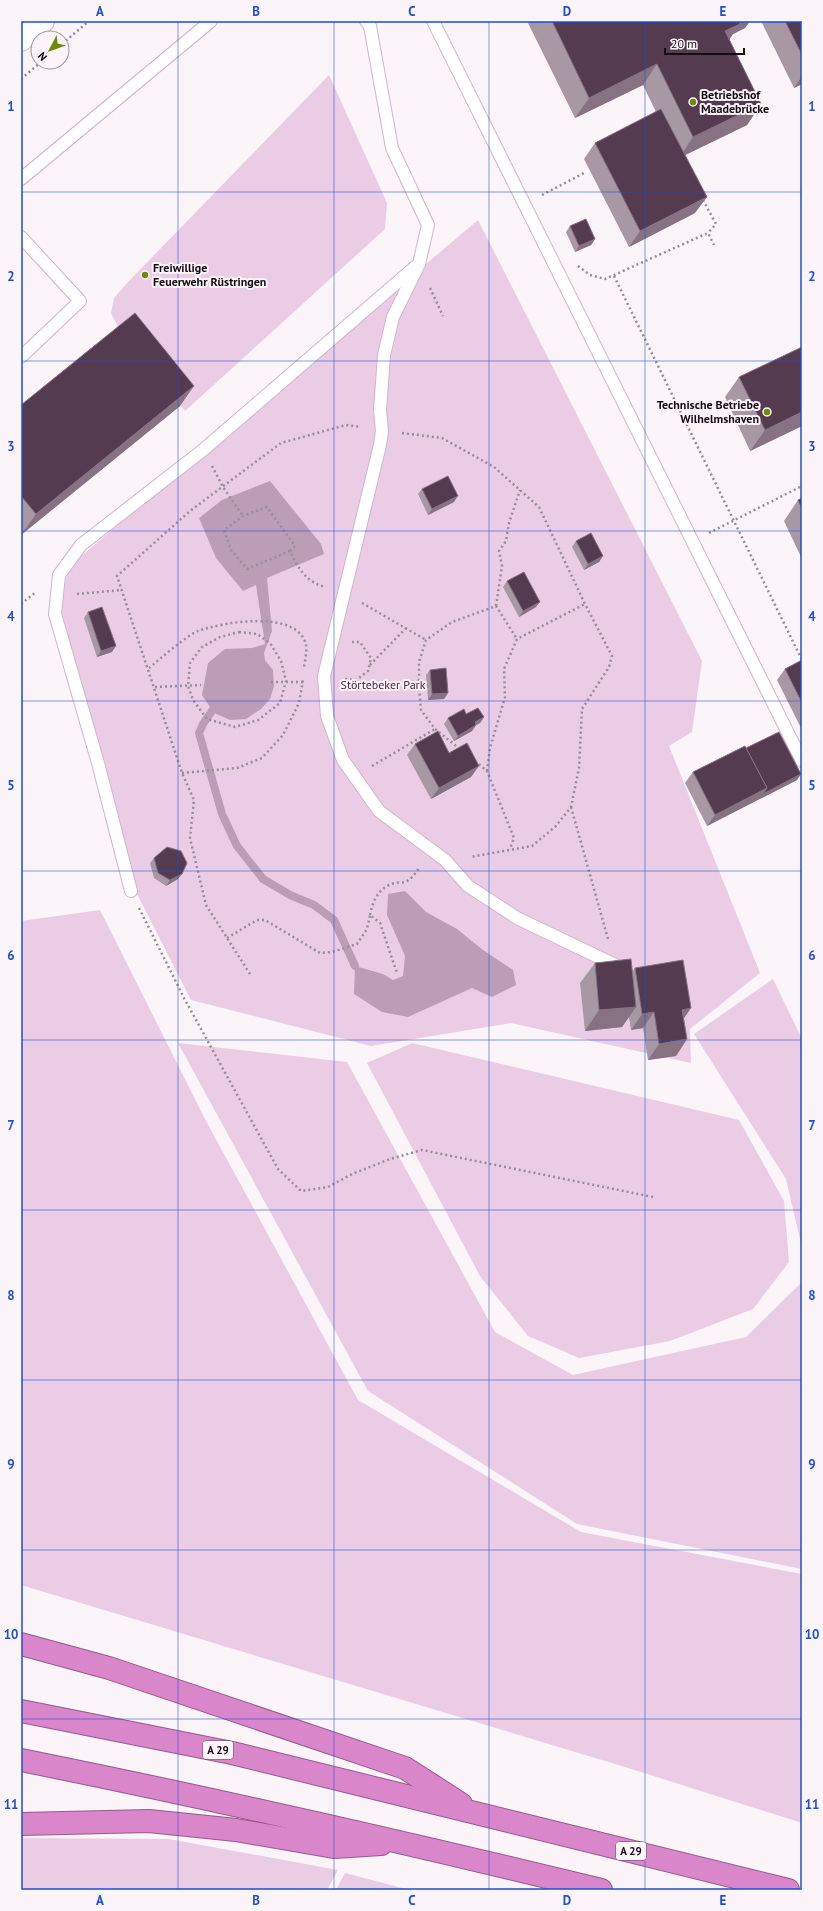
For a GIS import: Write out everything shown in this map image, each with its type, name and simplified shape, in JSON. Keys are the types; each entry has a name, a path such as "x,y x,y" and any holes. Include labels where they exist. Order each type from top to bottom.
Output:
{"highway":[{"path":"21,1644 109,1668 405,1768 474,1812"},
{"name":"A 29","path":"21,1711 232,1753 413,1799 474,1812 788,1890"},
{"path":"21,1760 199,1796 404,1842 601,1890"},
{"path":"21,1824 149,1821 236,1830 334,1847 404,1842"}],"main road":[{"path":"21,40 43,21"}],"lane":[{"path":"21,180 211,21"},
{"path":"366,21 370,26 380,91 392,148 428,225 419,264 393,317 384,355 380,410 382,431 380,445 324,676 327,716 343,760 379,811 445,860 468,886 517,918 615,965"},
{"path":"433,21 802,761"},
{"path":"21,237 80,301 21,357"},
{"path":"131,891 98,763 55,614 59,575 81,545 204,450 419,264"}],"path":[{"path":"70,37 89,21"},
{"path":"21,79 32,70"},
{"path":"543,199 542,194 586,172"},
{"path":"574,262 590,275 605,279 708,233 716,224 701,196"},
{"path":"708,233 714,245"},
{"path":"419,264 443,316"},
{"path":"614,276 802,660"},
{"path":"250,974 206,905 190,838 194,800 182,773 149,668 117,576 190,511 281,443 346,424 382,431 442,438 494,467 539,507 585,604 612,656 601,680 582,709 579,768 571,807 555,827 532,846 445,860"},
{"path":"692,541 802,486"},
{"path":"223,487 242,516"},
{"path":"516,639 496,606 502,566 499,551 506,541 509,523 520,490"},
{"path":"267,507 296,546 290,551 247,569 231,550 224,530 242,516 267,507"},
{"path":"290,551 300,572 316,584 345,592 426,640"},
{"path":"57,596 122,590"},
{"path":"487,771 490,748 505,697 504,669 516,639 585,604"},
{"path":"464,752 435,729 421,710 419,662 426,640 452,622 496,606"},
{"path":"149,668 196,631 234,622 281,622 297,630 306,646 304,668"},
{"path":"369,666 406,628"},
{"path":"239,632 257,634 270,643 281,661 286,681 280,703 258,720 235,727 207,719 193,700 188,686 190,664 202,647 220,637 239,632"},
{"path":"324,676 356,680 368,671 371,658 360,642 333,641"},
{"path":"182,773 237,768 262,758 283,735 299,703 303,675"},
{"path":"271,682 302,682"},
{"path":"155,687 201,685"},
{"path":"354,776 435,729"},
{"path":"470,757 487,771 514,838 510,849"},
{"path":"571,807 615,965"},
{"path":"227,938 257,920 265,920 320,953 332,952 357,944 367,930 373,901 384,889 394,883 405,882 412,877 424,862 430,849"},
{"path":"131,891 184,998 278,1169 301,1190 328,1187 352,1174 384,1161 422,1150 653,1197"},
{"path":"370,915 380,923 397,973"}],"green space":[{"path":"329,75 387,203 385,229 185,411 121,333 111,313 114,298"},
{"name":"Störtebeker Park","path":"478,220 702,661 692,732 669,746 760,973 690,1029 691,1063 511,1023 371,1046 191,1000 136,892 60,616 66,578 79,558"},
{"path":"100,910 206,1121 358,1400 581,1532 802,1574 802,1823 625,1767 21,1585 21,921"},
{"path":"773,979 802,1039 802,1248 786,1179 694,1034"},
{"path":"178,1043 347,1062 495,1332 573,1375 746,1337 802,1282 802,1569 577,1524 368,1391"},
{"path":"412,1043 739,1120 784,1201 789,1262 753,1309 670,1341 579,1358 528,1336 480,1276 367,1063"},
{"path":"21,1838 169,1839 338,1870 327,1890 21,1890"},
{"path":"345,1873 410,1890 336,1890"}],"shaded area":[{"path":"270,481 321,544 324,554 267,578 272,631 264,653 265,660 273,670 274,686 270,699 261,709 246,719 230,720 214,713 202,695 208,663 225,649 252,648 265,644 256,585 243,591 216,558 199,518 222,500"},
{"path":"405,891 426,912 457,929 483,950 513,970 516,985 492,997 472,988 408,1017 382,1012 354,994 355,966 383,974 393,980 403,976 405,956 387,915 388,894"}],"building":[{"name":"Betriebshof Maadebrücke","path":"552,21 739,21 740,24 725,31 761,104 693,137 657,64 589,98"},
{"path":"785,21 802,21 802,55"},
{"path":"661,109 707,197 640,231 595,143"},
{"path":"586,219 595,239 579,246 570,226"},
{"path":"135,313 194,386 36,514 21,496 21,405"},
{"path":"802,347 802,412 765,430 739,377"},
{"path":"448,476 458,496 432,509 422,489"},
{"path":"802,498 802,509 798,500"},
{"path":"591,533 603,556 588,564 576,541"},
{"path":"524,572 540,602 523,611 507,581"},
{"path":"102,607 116,646 101,651 88,612"},
{"path":"802,660 802,703 785,669"},
{"path":"446,668 448,693 432,694 430,670"},
{"path":"478,708 484,717 475,722 476,725 458,736 448,718 464,709 466,714"},
{"path":"438,731 449,753 467,743 479,766 439,788 415,744"},
{"path":"779,732 801,774 763,794 767,788 746,748"},
{"path":"745,746 767,788 715,815 693,772"},
{"path":"167,847 181,851 187,863 182,874 170,880 158,873 154,858"},
{"path":"631,959 636,1007 599,1010 595,963"},
{"path":"683,960 691,1008 682,1010 687,1039 659,1044 654,1012 642,1014 635,968"}],"waterway":[{"path":"218,702 203,724 199,733 222,814 237,846 263,879 290,895 314,905 334,920 355,966"}],"place":[{"name":"Betriebshof Maadebrücke","path":"693,102"},
{"name":"Freiwillige Feuerwehr Rüstringen","path":"145,275"},
{"name":"Technische Betriebe Wilhelmshaven","path":"767,412"}]}
